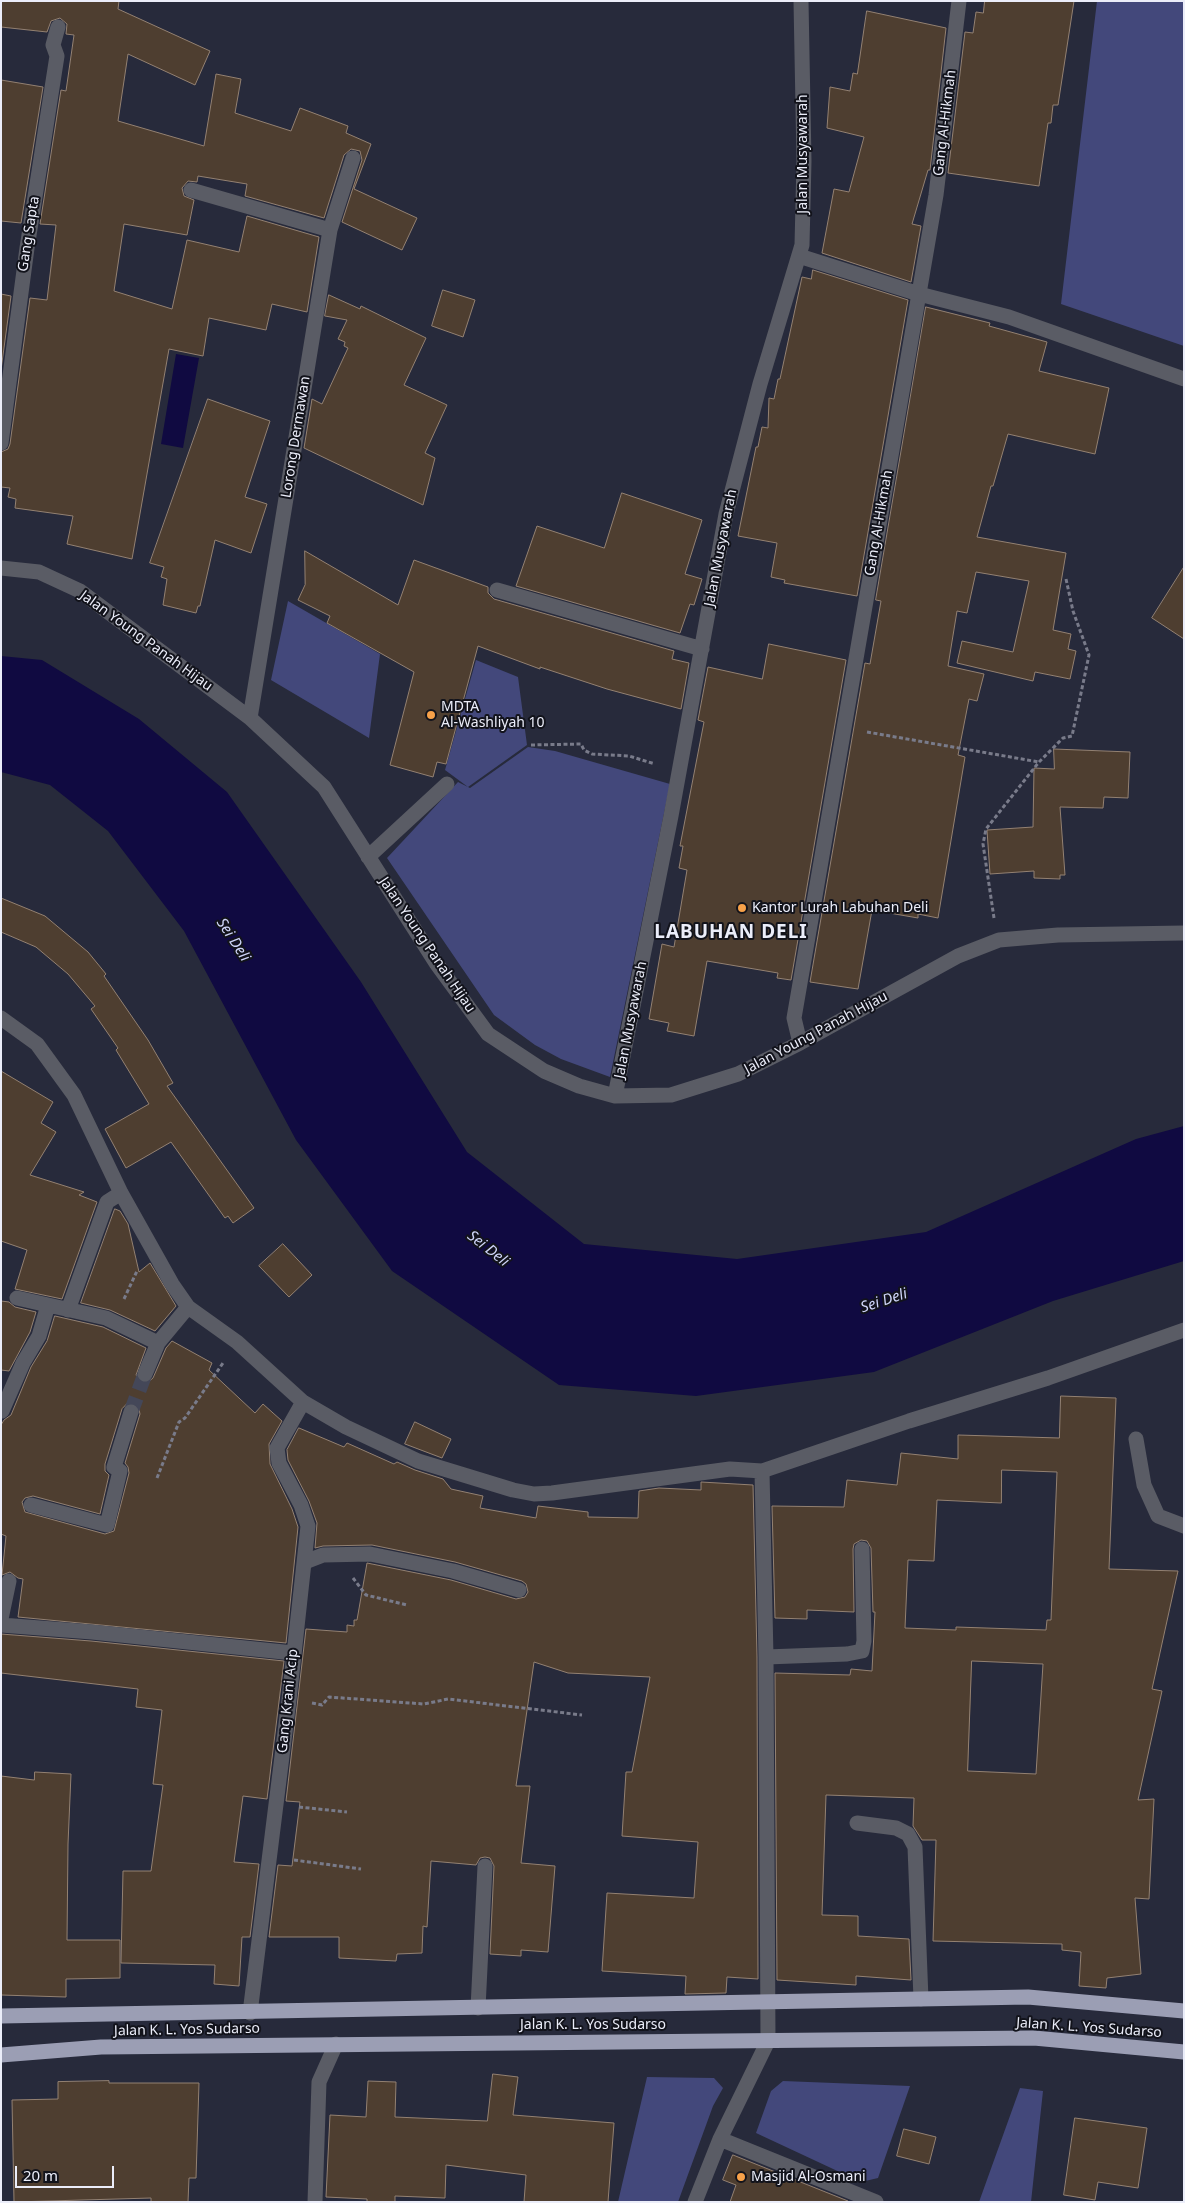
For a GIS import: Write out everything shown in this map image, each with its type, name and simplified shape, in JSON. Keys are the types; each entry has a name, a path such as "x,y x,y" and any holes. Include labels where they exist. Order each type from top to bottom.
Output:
{"highway":[{"name":"Jalan K. L. Yos Sudarso","path":"1,2016 250,2013 1028,1997 1184,2011"},
{"name":"Jalan K. L. Yos Sudarso","path":"1,2055 101,2047 1034,2038 1184,2052"}],"street":[{"name":"Jalan Musyawarah","path":"616,1096 681,764 726,514 760,384 799,256 804,209 801,1"},
{"name":"Gang Al-Hikmah","path":"800,1042 794,1018 936,195 959,1"},
{"name":"Gang Sapta","path":"1,443 27,248 57,56 52,45 58,27"},
{"name":"Lorong Dermawan","path":"250,718 330,230 353,158"},
{"path":"190,190 330,230"},
{"path":"799,256 919,294 1009,317 1184,378"},
{"name":"Jalan Young Panah Hijau","path":"1,568 39,572 80,591 250,718 324,787 436,963 488,1034 544,1071 579,1086 616,1096 671,1094 738,1074 958,956 999,940 1058,935 1184,933"},
{"path":"497,590 702,649"},
{"path":"368,857 447,784"},
{"path":"1,1018 37,1044 74,1094 121,1193 152,1250 188,1307 237,1342 303,1402 346,1427 418,1461 513,1490 534,1494 588,1489 730,1469 762,1471 910,1421 1048,1378 1184,1330"},
{"path":"68,1310 107,1202 121,1193"},
{"path":"17,1298 106,1318 158,1343"},
{"path":"2,1411 23,1363 39,1336 48,1305"},
{"path":"145,1374 158,1343 188,1307"},
{"name":"Gang Krani Acip","path":"250,2013 268,1856 289,1700 308,1526 301,1505 279,1463 277,1448 303,1402"},
{"path":"31,1504 107,1525 120,1471 114,1467 131,1412"},
{"path":"1136,1439 1144,1485 1158,1516 1184,1526"},
{"path":"695,2202 720,2139 768,2041 766,1657 762,1471"},
{"path":"766,1657 862,1652 864,1641 862,1550"},
{"path":"305,1562 323,1555 370,1554 453,1571 519,1590"},
{"path":"1,1619 9,1581"},
{"path":"1,1625 92,1632 293,1653"},
{"path":"857,1822 896,1828 908,1834 915,1847 921,1999"},
{"path":"478,2008 485,1866"},
{"path":"315,2202 320,2082 336,2044"},
{"path":"720,2139 876,2202"}],"path":[{"path":"999,940 990,899 983,844 986,829 1039,762 1063,738 1072,736 1089,655 1073,612 1066,579"},
{"path":"844,728 1039,762"},
{"path":"531,744 581,744 584,750 592,754 629,756 652,764 681,764"},
{"path":"113,1322 136,1272 152,1250"},
{"path":"157,1478 179,1422 185,1418 237,1342"},
{"path":"336,1555 366,1595 407,1606"},
{"path":"289,1700 322,1704 329,1697 424,1704 448,1699 582,1715"},
{"path":"276,1804 347,1812"},
{"path":"268,1856 361,1869"}],"shaded area":[{"path":"1097,1 1184,1 1184,346 1061,304"},
{"path":"288,601 380,654 369,738 271,680"},
{"path":"476,660 518,677 527,745 468,787 445,770"},
{"path":"528,747 555,751 670,784 610,1077 561,1059 535,1045 494,1015 387,858 458,782 470,788"},
{"path":"647,2077 714,2078 723,2088 713,2106 678,2202 618,2202"},
{"path":"783,2081 910,2086 878,2178 861,2182 756,2133 771,2091"},
{"path":"1020,2088 1043,2091 1031,2202 979,2202"}],"water":[{"path":"176,354 199,358 183,448 161,444"},
{"name":"Sei Deli","path":"1,656 42,660 139,719 227,792 361,982 467,1152 584,1244 737,1259 926,1232 1136,1139 1184,1126 1184,1261 1053,1301 874,1372 696,1396 559,1385 392,1271 296,1140 184,931 108,831 50,785 1,772"}],"building":[{"path":"1,1 119,1 118,9 210,51 195,85 128,54 118,121 204,146 216,74 241,79 235,113 291,131 300,108 348,126 346,133 371,144 354,189 417,218 402,250 342,222 362,160 360,151 351,149 344,155 324,218 245,196 247,184 198,176 197,182 188,181 182,188 184,196 194,200 187,235 124,224 114,291 172,309 187,240 239,252 247,216 319,237 307,312 272,304 266,330 209,318 203,356 169,349 132,559 67,544 73,516 15,508 16,499 8,497 10,488 1,487 1,452 8,449 10,444 30,298 47,300 56,225 40,224 61,90 66,91 74,35 66,34 67,24 60,18 51,21 47,32 1,27"},
{"path":"985,1 1074,1 1058,105 1053,105 1051,123 1048,123 1039,186 948,173 965,32 973,33 976,12 983,13"},
{"path":"867,11 946,28 930,170 928,170 912,224 921,226 911,282 822,253 834,189 849,192 864,137 827,128 830,87 850,91 853,73 857,74"},
{"path":"1,80 43,87 21,223 1,221"},
{"path":"813,270 908,300 857,596 784,583 785,580 771,577 777,543 738,536 756,447 758,447 762,427 768,428 769,398 774,399 778,379 780,379 802,277 811,279"},
{"path":"443,290 475,300 463,337 432,326"},
{"path":"1,294 11,296 1,370"},
{"path":"329,295 360,309 361,306 426,338 404,385 447,405 425,453 435,458 423,505 304,448 312,399 322,404 348,348 344,346 345,342 338,339 347,320 325,316"},
{"path":"926,307 990,323 989,326 1047,342 1039,371 1109,388 1095,454 1008,434 977,537 1066,553 1053,630 1071,634 1068,649 1076,651 1070,679 1035,672 1033,681 957,663 962,641 1013,652 1029,581 976,572 967,613 957,611 948,666 984,674 977,701 969,699 958,755 965,757 938,918 918,914 918,918 872,910 858,989 810,982 865,663 870,664 881,601 876,600"},
{"path":"208,399 270,421 245,497 267,504 251,553 215,540 200,606 198,606 196,613 163,605 167,579 161,577 164,567 150,563"},
{"path":"622,493 702,520 685,574 702,579 694,605 690,604 680,633 516,586 537,526 604,548"},
{"path":"305,551 398,605 414,560 488,587 488,593 494,599 674,651 672,659 689,663 681,709 607,689 540,667 540,669 478,646 446,764 437,762 433,777 390,765 414,672 327,623 330,616 298,600 305,585"},
{"path":"1184,567 1184,639 1152,618"},
{"path":"769,644 846,660 791,980 777,978 778,973 707,961 694,1036 667,1031 669,1023 649,1019 662,944 674,947 687,870 679,868 683,846 680,846 704,722 698,720 708,667 762,679"},
{"path":"1054,749 1130,752 1128,798 1104,797 1103,808 1060,807 1065,875 1060,875 1060,879 1034,878 1034,871 990,874 987,830 1033,827 1034,768 1054,769"},
{"path":"1,898 45,916 88,952 106,974 104,976 148,1040 173,1083 167,1086 254,1208 233,1223 228,1216 225,1218 171,1142 126,1168 105,1129 149,1104 116,1050 118,1048 91,1009 95,1006 68,974 36,947 1,932"},
{"path":"1,1071 53,1102 41,1123 56,1132 30,1175 84,1192 79,1195 97,1202 62,1299 15,1289 27,1250 1,1241"},
{"path":"115,1209 120,1211 128,1224 139,1272 150,1263 176,1306 155,1331 110,1310 81,1303"},
{"path":"283,1244 312,1275 289,1297 259,1266"},
{"path":"1,1301 9,1302 15,1307 36,1312 30,1332 9,1371 1,1370"},
{"path":"55,1316 103,1327 146,1348 136,1375 142,1383 147,1383 153,1378 166,1348 172,1341 212,1363 209,1370 255,1413 263,1404 282,1421 269,1444 270,1464 292,1509 298,1527 286,1643 18,1617 23,1579 10,1572 2,1575 6,1536 1,1534 1,1425 11,1415 31,1367 47,1341","holes":["128,1403 138,1405 140,1414 125,1463 129,1473 114,1531 105,1534 25,1512 22,1502 25,1498 33,1496 100,1514 109,1475 105,1471 105,1464 122,1409"]},
{"path":"1061,1396 1116,1398 1109,1569 1178,1571 1152,1689 1162,1691 1138,1800 1154,1799 1149,1899 1135,1898 1141,1974 1107,1978 1106,1988 1079,1986 1081,1952 1062,1950 1062,1944 933,1941 936,1840 922,1840 913,1826 914,1798 826,1795 822,1915 858,1916 858,1936 909,1939 911,1980 856,1976 856,1985 777,1980 775,1673 850,1675 851,1669 872,1671 875,1612 873,1612 871,1548 867,1541 861,1540 854,1544 853,1549 854,1612 807,1610 807,1619 775,1618 772,1506 844,1507 847,1480 897,1485 901,1453 958,1459 958,1435 1059,1438","holes":["1002,1470 1057,1472 1051,1620 1047,1620 1046,1630 956,1627 956,1630 905,1628 908,1560 934,1561 937,1500 1001,1503","972,1661 1043,1664 1036,1774 968,1771"]},
{"path":"415,1422 451,1439 442,1458 405,1444"},
{"path":"299,1428 344,1447 347,1443 394,1464 397,1462 443,1479 451,1489 483,1496 480,1508 536,1518 538,1506 588,1512 588,1517 638,1518 639,1491 659,1488 701,1490 701,1482 753,1485 757,1657 758,1979 727,1977 726,1993 685,1994 686,1976 602,1971 607,1893 694,1898 698,1842 622,1836 626,1772 632,1772 650,1677 568,1673 534,1662 516,1786 530,1786 521,1863 555,1866 548,1952 521,1950 521,1956 490,1954 494,1866 490,1858 485,1857 480,1858 476,1865 431,1861 427,1927 423,1926 422,1953 397,1954 396,1961 339,1958 339,1937 269,1937 278,1865 292,1866 300,1802 286,1801 306,1629 347,1632 347,1625 354,1626 354,1620 357,1620 367,1563 451,1580 516,1599 525,1597 528,1592 526,1584 522,1581 455,1562 372,1545 323,1546 315,1548 317,1523 309,1501 288,1460 287,1450"},
{"path":"1,1634 91,1641 284,1661 267,1799 243,1796 234,1862 259,1864 250,1937 242,1937 239,1986 214,1984 215,1965 121,1963 123,1871 151,1871 163,1785 153,1784 162,1710 136,1707 138,1689 1,1673"},
{"path":"35,1772 71,1774 67,1940 120,1940 120,1978 66,1979 66,1997 1,1995 1,1776 34,1780"},
{"path":"493,2074 518,2077 513,2115 614,2123 608,2202 524,2202 526,2175 446,2165 445,2198 395,2196 395,2202 367,2202 367,2199 326,2197 330,2115 366,2117 368,2081 396,2082 395,2117 487,2121"},
{"path":"109,2081 109,2083 199,2083 196,2178 189,2178 188,2202 151,2202 151,2198 14,2202 12,2100 58,2099 58,2082"},
{"path":"1075,2118 1147,2128 1138,2188 1098,2182 1095,2200 1064,2195"},
{"path":"904,2129 936,2137 929,2164 897,2156"},
{"name":"Masjid Al-Osmani","path":"733,2155 848,2202 730,2202 736,2185 723,2180"}],"tunnel":[{"path":"131,1412 145,1374"}],"place":[{"name":"MDTA Al-Washliyah 10","path":"431,715"},
{"name":"Kantor Lurah Labuhan Deli","path":"742,908"},
{"name":"Masjid Al-Osmani","path":"741,2177"}],"district":[{"name":"LABUHAN DELI","path":"731,933"}]}
